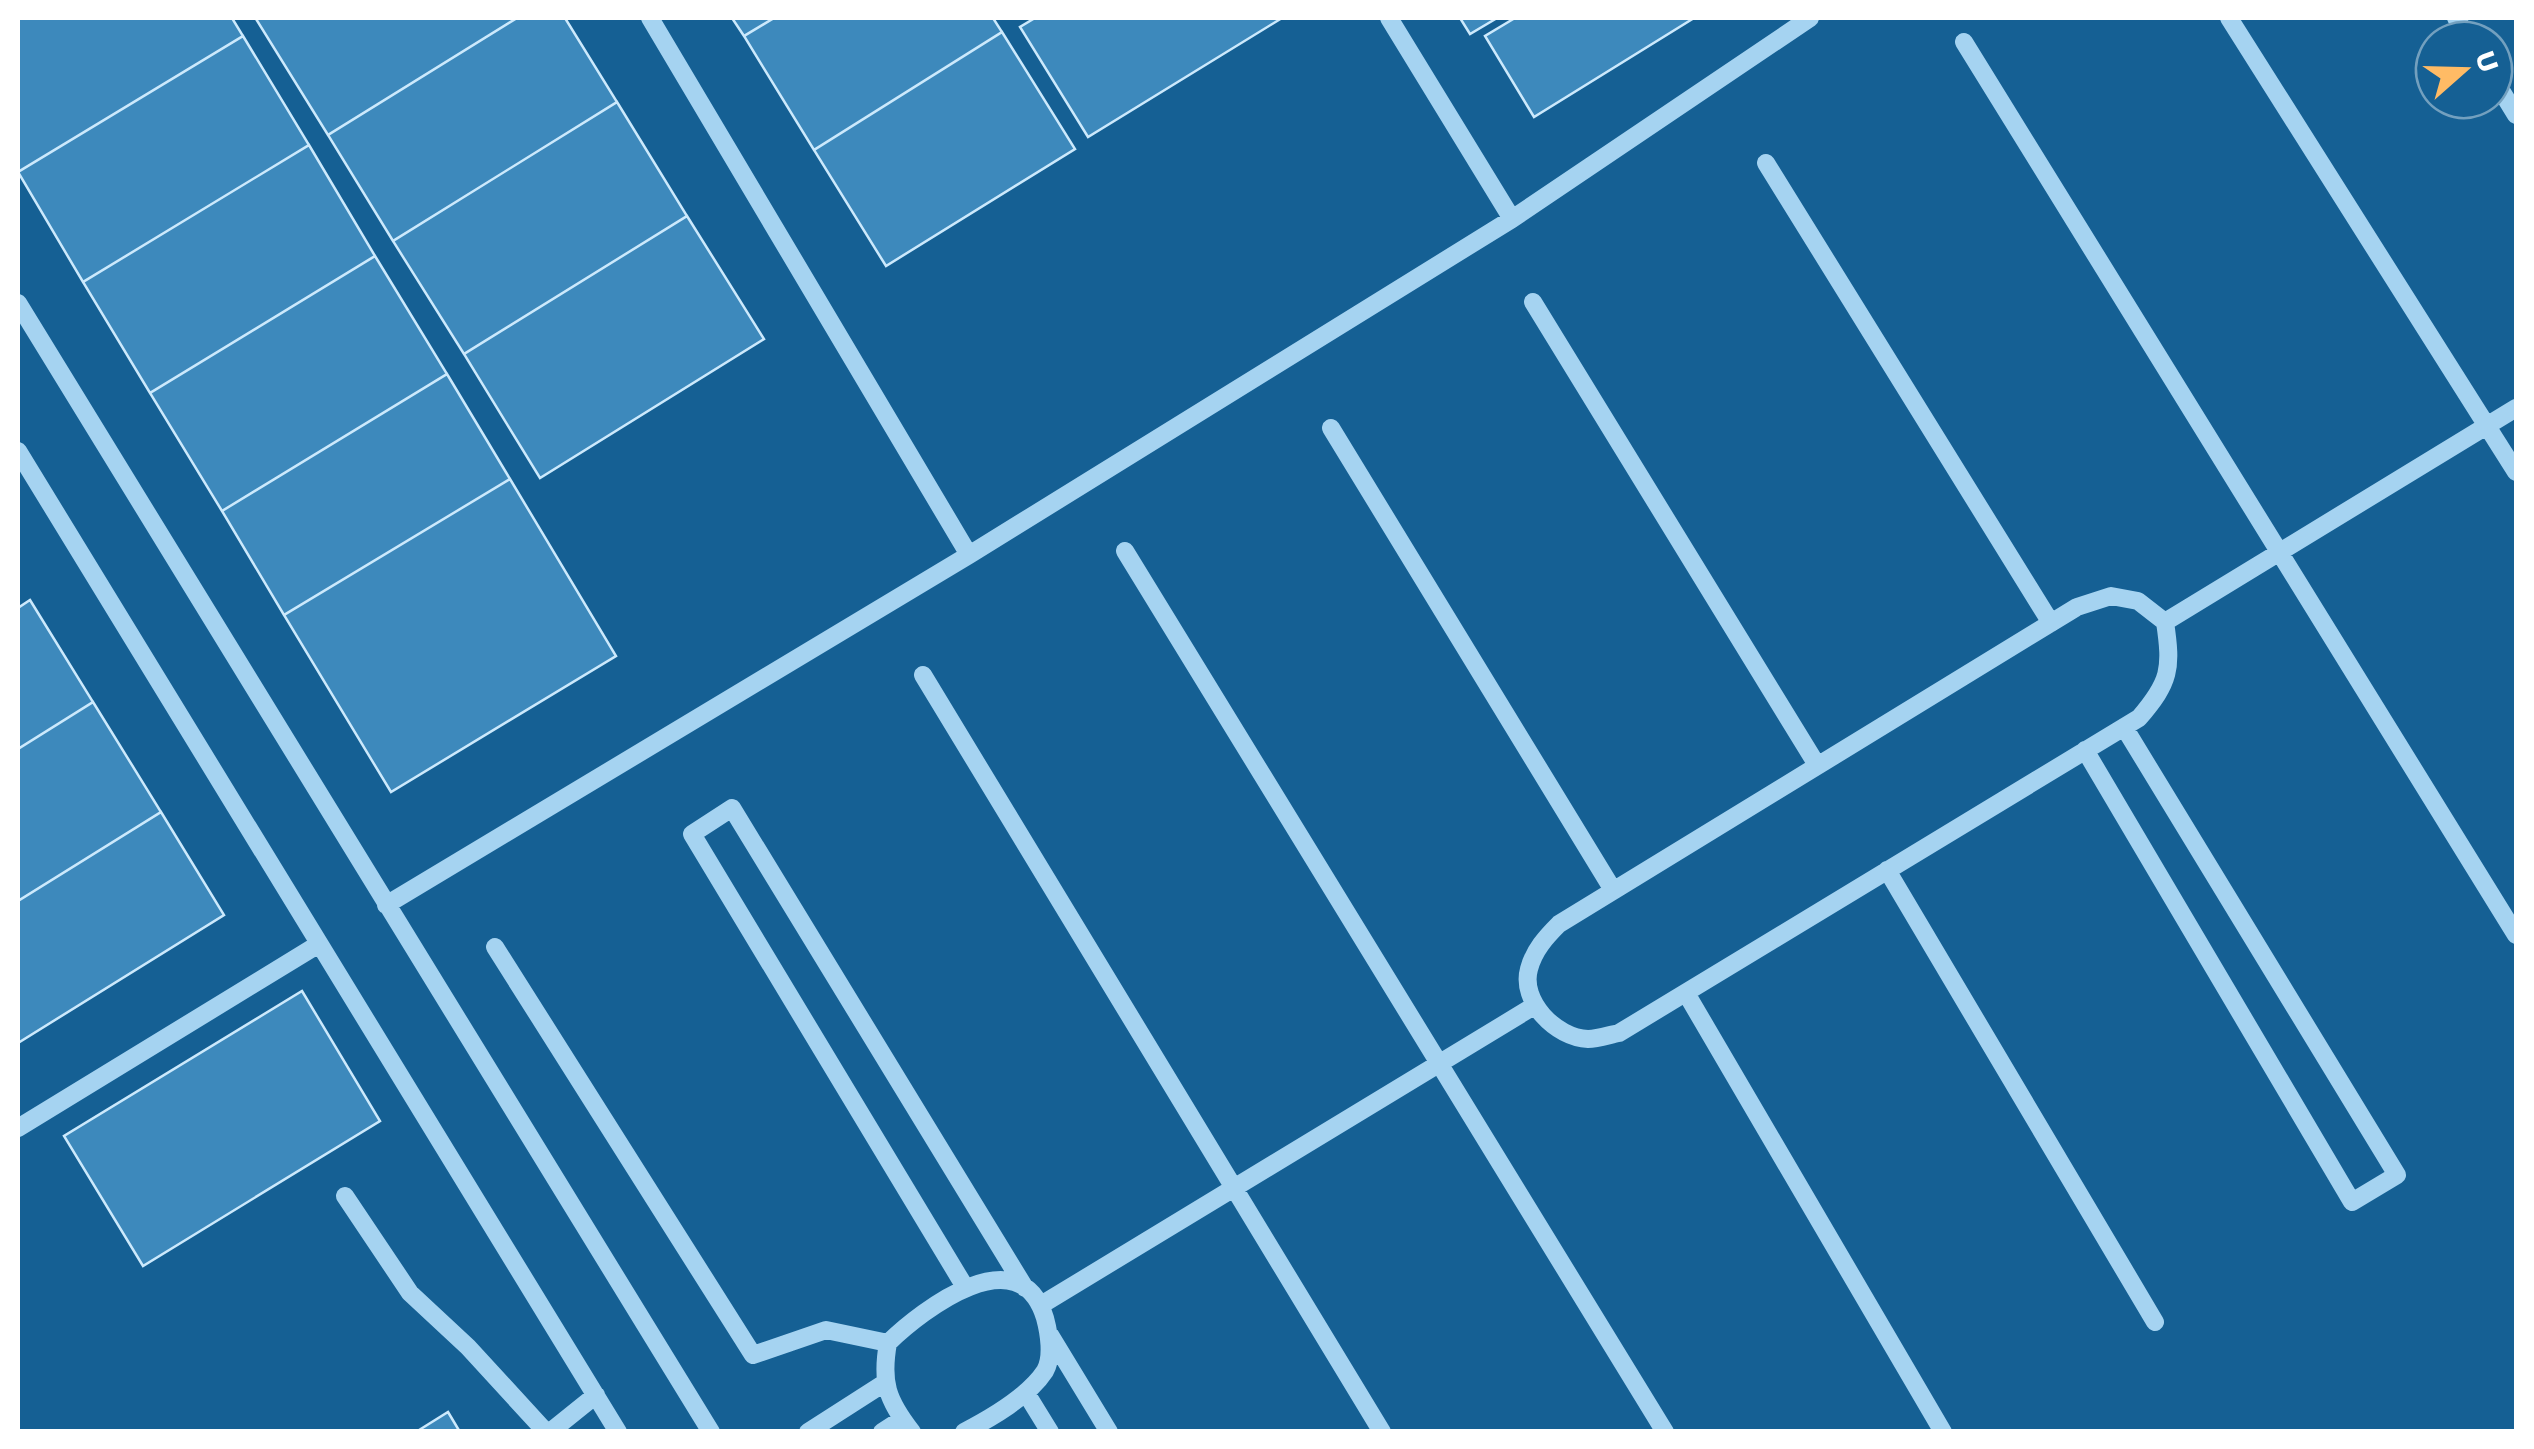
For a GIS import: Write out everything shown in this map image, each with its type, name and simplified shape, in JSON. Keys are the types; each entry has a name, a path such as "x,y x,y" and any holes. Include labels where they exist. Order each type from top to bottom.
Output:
{"street":[{"path":"650,18 969,555"},
{"path":"1389,18 1512,219"},
{"path":"386,905 969,555 1512,219 1810,18"},
{"path":"2230,18 2516,472"},
{"path":"1964,42 2516,935"},
{"path":"1766,163 2051,622"},
{"path":"1533,302 1817,766"},
{"path":"18,303 712,1432"},
{"path":"2165,622 2516,408"},
{"path":"1331,428 1613,890"},
{"path":"18,452 618,1432"},
{"path":"1125,551 1665,1432"},
{"path":"2110,596 2138,601 2165,622 2170,652 2164,689 2138,718 2124,727 1619,1034 1586,1039 1560,1030 1534,1006 1527,972 1539,945 1559,924 2051,622 2077,606 2110,596"},
{"path":"923,675 1382,1432"},
{"path":"2086,750 2352,1202 2397,1175 2124,727"},
{"path":"965,1287 692,834 732,808 1026,1288 1041,1305 1050,1334 1110,1432"},
{"path":"1887,870 2155,1322"},
{"path":"18,1128 320,944"},
{"path":"495,947 753,1355 826,1330 888,1342"},
{"path":"1686,993 1943,1432"},
{"path":"1041,1305 1534,1006"},
{"path":"345,1196 410,1293 468,1346 548,1432 596,1395"},
{"path":"882,1432 907,1425 893,1407 883,1371 888,1342 932,1305 965,1287 999,1279 1026,1288"},
{"path":"964,1432 1026,1393 1048,1368 1050,1334"},
{"path":"808,1432 886,1382"},
{"path":"1026,1393 1050,1432"}],"building":[{"path":"18,18 232,18 243,36 18,172"},
{"path":"517,18 328,135 256,19"},
{"path":"517,18 565,18 617,102 393,241 328,135"},
{"path":"732,18 774,18 744,36"},
{"path":"774,18 993,18 1002,32 814,150 744,36"},
{"path":"1035,18 1282,18 1088,137 1020,27"},
{"path":"1460,18 1497,18 1470,34"},
{"path":"1515,18 1694,18 1534,117 1485,36"},
{"path":"1002,32 1075,149 886,266 814,150"},
{"path":"243,36 309,145 83,282 18,172"},
{"path":"617,102 687,216 464,354 393,241"},
{"path":"309,145 375,256 150,393 83,282"},
{"path":"687,216 764,339 540,478 464,354"},
{"path":"375,256 447,374 222,511 150,393"},
{"path":"447,374 510,479 284,615 222,511"},
{"path":"510,479 616,656 391,792 284,615"},
{"path":"30,600 93,702 18,749 18,608"},
{"path":"93,702 161,812 18,901 18,749"},
{"path":"161,812 224,915 18,1043 18,901"},
{"path":"302,991 380,1121 143,1266 64,1136"},
{"path":"448,1412 460,1432 416,1432"}]}
